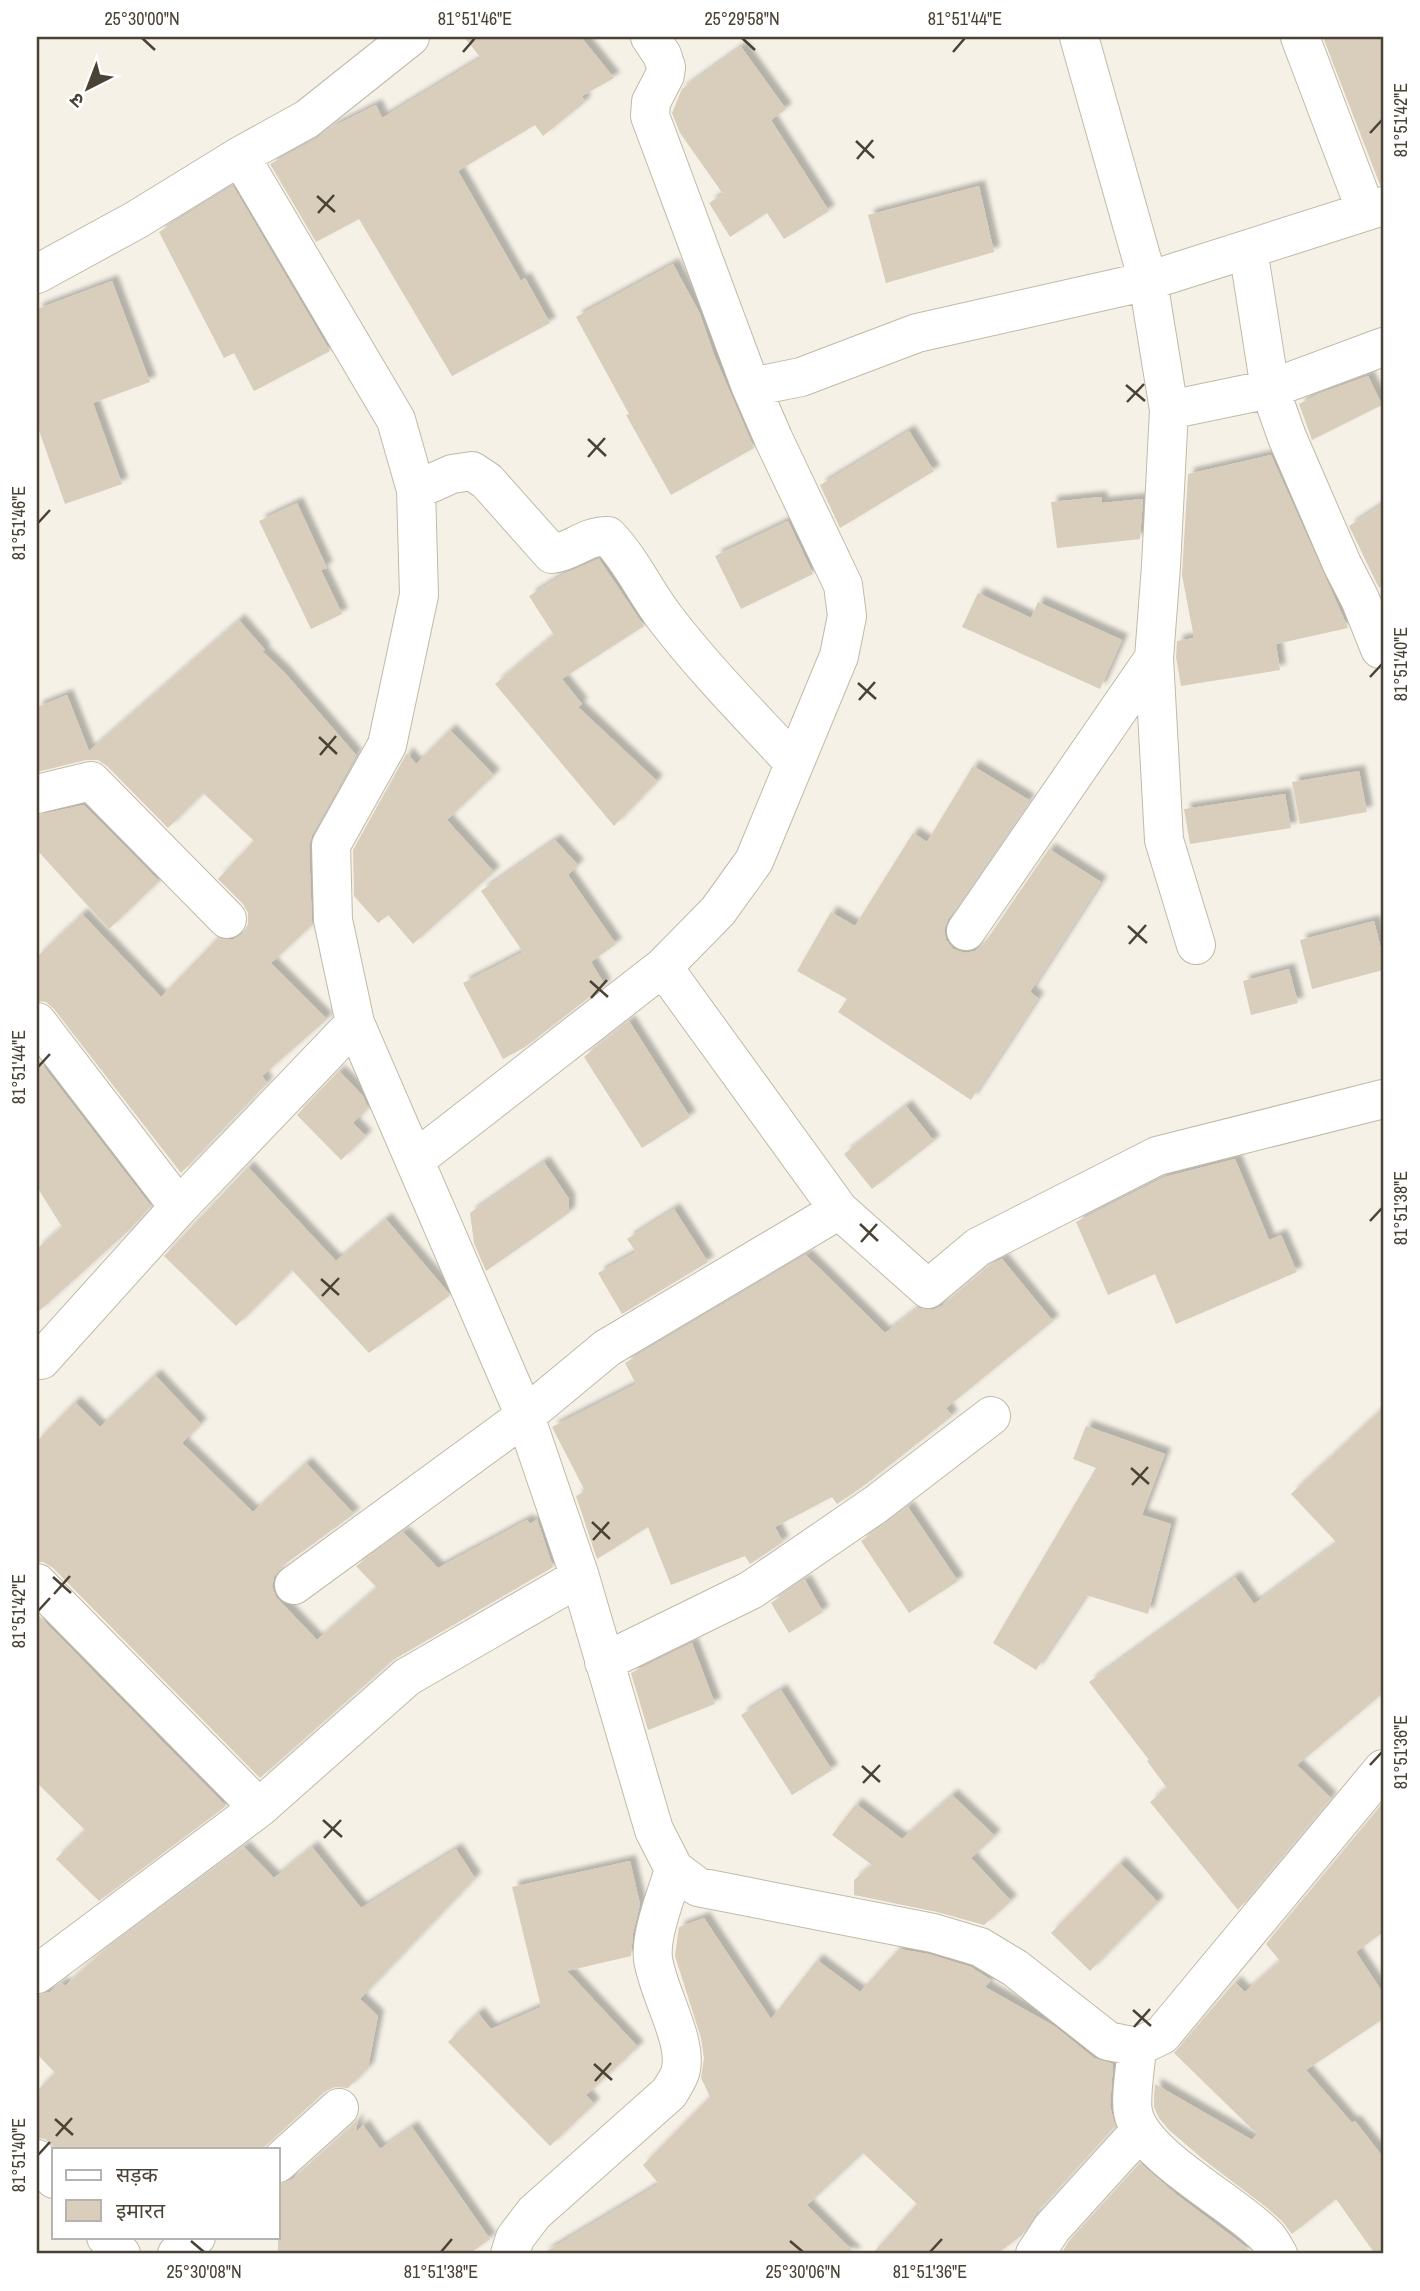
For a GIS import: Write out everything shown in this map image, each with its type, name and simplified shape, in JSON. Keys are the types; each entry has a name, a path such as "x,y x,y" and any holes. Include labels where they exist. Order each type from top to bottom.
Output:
{"street":[{"path":"37,274 136,220 240,156 307,119 410,37"},
{"path":"415,1160 663,967 718,911 754,861 839,656 847,616 843,584 751,387 650,116 651,102 665,75 666,67 662,55 650,37"},
{"path":"1079,37 1148,281 1169,410 1154,659 1164,840 1196,945"},
{"path":"751,387 801,377 917,333 1148,281 1374,209 1300,37"},
{"path":"240,156 396,420 416,490 419,595 387,745 331,845 333,920 355,1023 525,1416 580,1577 654,1830 674,1869 698,1887 933,1933 980,1947 1015,1968 1108,2041 1137,2047 1162,2035 1383,1769"},
{"path":"1248,249 1270,389 1287,437 1336,551 1360,598 1380,649"},
{"path":"1169,410 1270,389 1383,346"},
{"path":"416,490 452,474 472,471 487,481 552,554 562,552 593,536 608,536 624,553 664,617 794,763"},
{"path":"966,930 1154,659"},
{"path":"37,794 72,783 91,781 227,919"},
{"path":"663,967 839,1210 929,1289 978,1247 1157,1156 1383,1100"},
{"path":"37,1022 179,1207"},
{"path":"37,1353 41,1360 179,1207 355,1023"},
{"path":"294,1585 525,1416 607,1348 839,1210"},
{"path":"604,1662 751,1590 876,1505 991,1416"},
{"path":"37,1974 259,1808 408,1677 580,1577"},
{"path":"37,1583 259,1808"},
{"path":"510,2254 515,2238 534,2213 669,2093 681,2072 683,2052 660,1987 653,1957 655,1934 674,1869"},
{"path":"1137,2047 1133,2111 1140,2131 1161,2154 1240,2213 1267,2237 1278,2254"},
{"path":"280,2161 339,2108"},
{"path":"1035,2254 1052,2228 1140,2131"},
{"path":"37,2159 52,2177"},
{"path":"107,2238 121,2254"},
{"path":"177,2254 195,2238"}],"building":[{"path":"464,37 581,37 614,78 582,96 585,102 543,136 535,125 458,171 521,281 525,278 550,323 452,376 359,219 316,242 270,164 376,105 382,118 481,58"},
{"path":"1323,37 1383,37 1383,185 1380,185"},
{"path":"741,47 786,109 771,120 829,211 784,239 767,213 730,237 709,203 723,194 680,133 672,113 682,89"},
{"path":"233,186 330,351 254,391 234,353 224,358 159,232"},
{"path":"979,186 994,252 886,283 868,215"},
{"path":"673,264 700,314 714,355 754,448 671,495 576,317"},
{"path":"112,281 150,382 93,403 122,484 65,504 37,425 37,309"},
{"path":"1368,376 1382,405 1312,440 1299,404"},
{"path":"909,431 934,471 840,528 820,485"},
{"path":"1271,455 1348,628 1276,644 1280,670 1181,686 1176,657 1177,641 1194,638 1182,575 1188,474"},
{"path":"1101,497 1102,503 1143,499 1140,539 1057,548 1051,502"},
{"path":"297,503 327,568 321,570 342,614 311,629 259,521"},
{"path":"1383,504 1383,586 1379,588 1349,526"},
{"path":"788,521 813,574 741,609 715,556"},
{"path":"599,559 644,626 562,679 582,704 578,707 657,781 614,826 495,684 554,635 529,596 564,574"},
{"path":"978,593 1031,618 1038,602 1122,640 1100,689 962,627"},
{"path":"239,620 265,650 262,651 284,672 356,755 312,835 309,846 312,925 271,963 327,1019 262,1076 267,1083 181,1173 54,1009 46,1002 37,1001 37,957 82,914 161,997 218,938 232,940 243,934 248,924 248,913 243,904 218,879 254,841 203,793 168,828 98,760 86,760 37,772 37,707 67,695 89,751"},
{"path":"450,730 494,775 447,820 494,872 413,944 388,915 378,923 354,896 353,850 407,753 416,764"},
{"path":"973,766 1029,800 948,919 944,930 946,940 953,949 965,953 975,951 984,944 1049,849 1101,882 1030,992 1038,998 971,1100 838,1012 847,999 797,971 831,912 855,926 913,833 927,842"},
{"path":"1359,771 1367,812 1300,824 1292,782"},
{"path":"1285,794 1291,828 1190,844 1184,809"},
{"path":"84,805 159,881 109,929 37,850 37,815"},
{"path":"555,840 578,865 568,875 616,944 591,962 605,985 525,1047 503,1059 463,983 523,952 481,891"},
{"path":"1374,921 1383,957 1383,970 1312,989 1300,940"},
{"path":"1289,969 1298,1003 1251,1015 1243,981"},
{"path":"629,1021 690,1117 642,1148 584,1057"},
{"path":"37,1058 151,1206 129,1230 37,1313 37,1249 62,1227 37,1187"},
{"path":"339,1071 363,1096 368,1108 353,1123 366,1136 341,1160 297,1115"},
{"path":"906,1106 934,1141 872,1189 844,1154"},
{"path":"1235,1159 1269,1240 1281,1235 1297,1272 1176,1324 1155,1274 1108,1295 1076,1222 1165,1177"},
{"path":"544,1162 569,1199 569,1213 486,1271 474,1243 470,1213"},
{"path":"248,1167 336,1261 386,1219 449,1296 369,1353 292,1270 236,1326 164,1256"},
{"path":"674,1209 708,1262 622,1314 598,1273 636,1252 627,1239"},
{"path":"806,1255 885,1333 918,1308 932,1310 942,1306 990,1265 1002,1259 1053,1321 946,1408 952,1416 862,1487 837,1504 832,1497 775,1527 783,1542 750,1564 745,1556 671,1585 648,1527 597,1559 576,1496 585,1491 552,1427 636,1384 625,1363"},
{"path":"155,1375 201,1424 182,1443 253,1512 306,1463 354,1514 281,1567 274,1577 272,1587 276,1597 317,1640 377,1588 356,1566 403,1532 438,1568 527,1520 530,1524 537,1519 553,1567 393,1660 260,1778 53,1568 43,1562 37,1562 37,1441 75,1402 100,1427"},
{"path":"1383,1408 1383,1693 1297,1765 1331,1798 1238,1910 1150,1802 1167,1788 1089,1682 1235,1577 1254,1604 1337,1543 1291,1494"},
{"path":"1086,1426 1165,1454 1142,1515 1171,1524 1148,1614 1086,1595 1036,1670 993,1643 1096,1468 1073,1459"},
{"path":"908,1507 958,1581 909,1613 861,1541"},
{"path":"805,1580 823,1612 789,1633 771,1603"},
{"path":"37,1614 226,1806 99,1901 56,1859 85,1830 37,1783"},
{"path":"692,1643 715,1704 648,1730 631,1673"},
{"path":"781,1690 832,1770 792,1795 741,1715"},
{"path":"952,1795 995,1836 971,1858 1011,1901 984,1925 854,1895 854,1880 872,1865 832,1835 856,1804 902,1839"},
{"path":"1383,1803 1383,1932 1356,1952 1383,1993 1383,2019 1306,2070 1352,2123 1355,2121 1383,2157 1383,2254 1375,2254 1336,2199 1292,2234 1266,2207 1169,2130 1159,2118 1154,2107 1154,2098 1155,2084 1252,2140 1257,2134 1174,2053 1235,1982 1245,1992 1280,1961 1266,1944"},
{"path":"244,1847 274,1878 312,1847 361,1908 456,1849 475,1878 360,1999 378,2016 368,2068 348,2088 335,2087 324,2092 263,2148 56,2148 45,2139 37,2138 37,2091 55,2073 37,2054 37,1995 50,1992 62,1983 65,1986 100,1954"},
{"path":"630,1861 640,1904 631,1956 567,1971 638,2047 586,2095 594,2104 550,2146 448,2042 478,2013 491,2029 541,2007 512,1887"},
{"path":"1120,1863 1158,1902 1090,1971 1051,1933"},
{"path":"704,1918 771,2019 817,1960 860,1992 899,1949 928,1954 971,1967 991,1980 985,1987 1054,2026 1094,2058 1113,2064 1110,2106 1115,2126 1036,2213 1022,2235 997,2254 872,2254 917,2204 863,2153 807,2205 856,2254 542,2254 659,2184 643,2165 710,2097 701,2078 704,2058 701,2038 675,1956 679,1927"},
{"path":"358,2118 356,2132 363,2125 380,2149 412,2127 490,2239 469,2254 278,2254 280,2183 293,2179"},
{"path":"1140,2163 1253,2254 1061,2254 1069,2241"}]}
